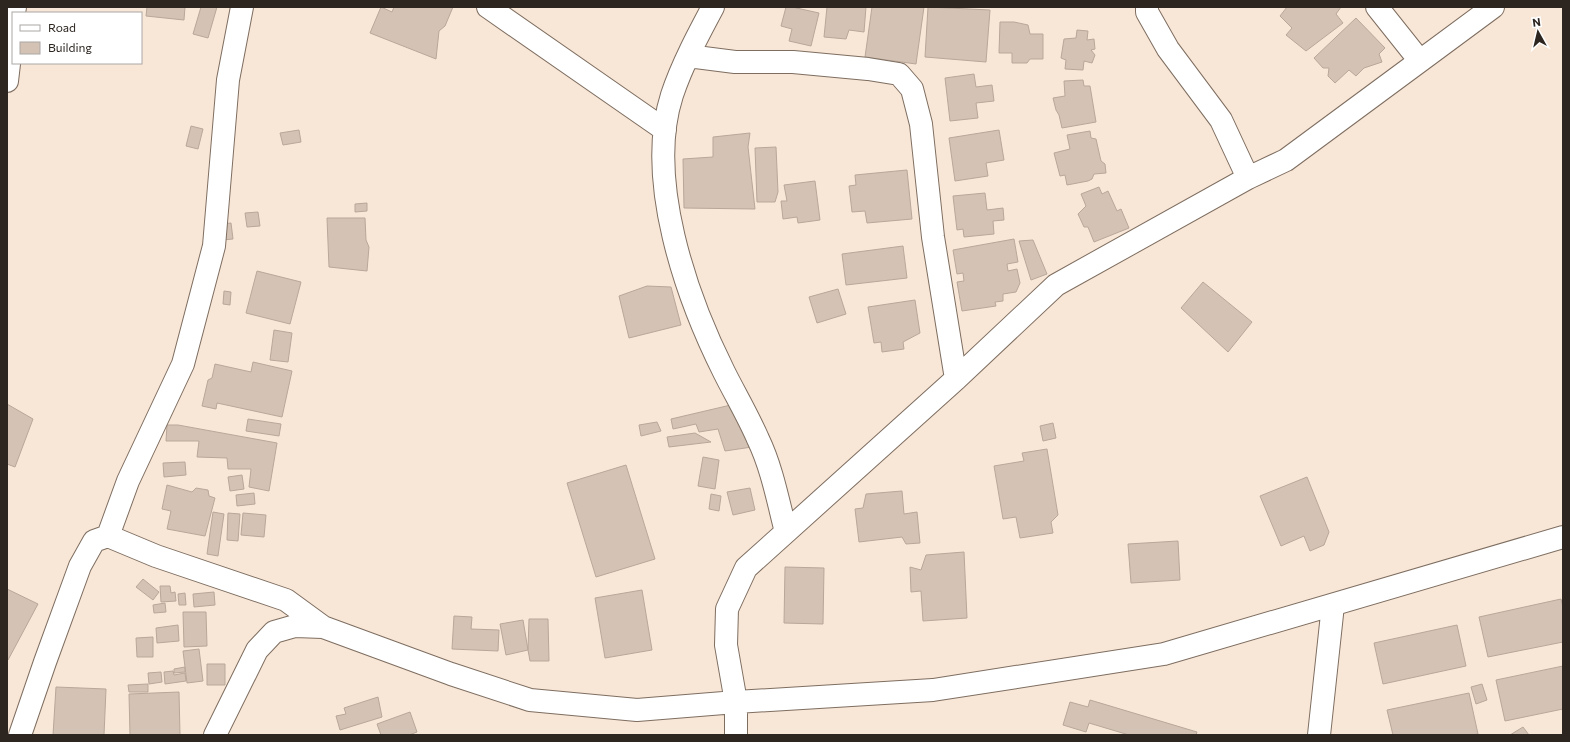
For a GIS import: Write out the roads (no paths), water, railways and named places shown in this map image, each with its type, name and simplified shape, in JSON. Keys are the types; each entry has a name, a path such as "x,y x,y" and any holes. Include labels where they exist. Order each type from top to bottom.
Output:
{"street":[{"path":"108,536 128,481 183,364 214,246 228,80 242,7"},
{"path":"488,7 665,130"},
{"path":"713,7 688,56 672,95 665,130 664,179 670,224 695,307 723,370 759,440 773,481 786,532"},
{"path":"1147,7 1147,12 1168,49 1221,120 1248,178"},
{"path":"1377,7 1420,61"},
{"path":"736,735 736,702 726,645 727,609 746,568 956,379 1056,285 1248,178 1286,160 1493,7"},
{"path":"7,81 12,37"},
{"path":"688,56 736,62 793,62 868,69 898,74 912,89 921,124 933,237 956,379"},
{"path":"20,735 80,566 94,542 108,536 156,556 286,600 323,627 451,674 530,700 637,710 736,702 933,690 1164,654 1563,537"},
{"path":"1319,735 1334,605"},
{"path":"215,735 257,650 274,632 295,626 323,627"}]}
